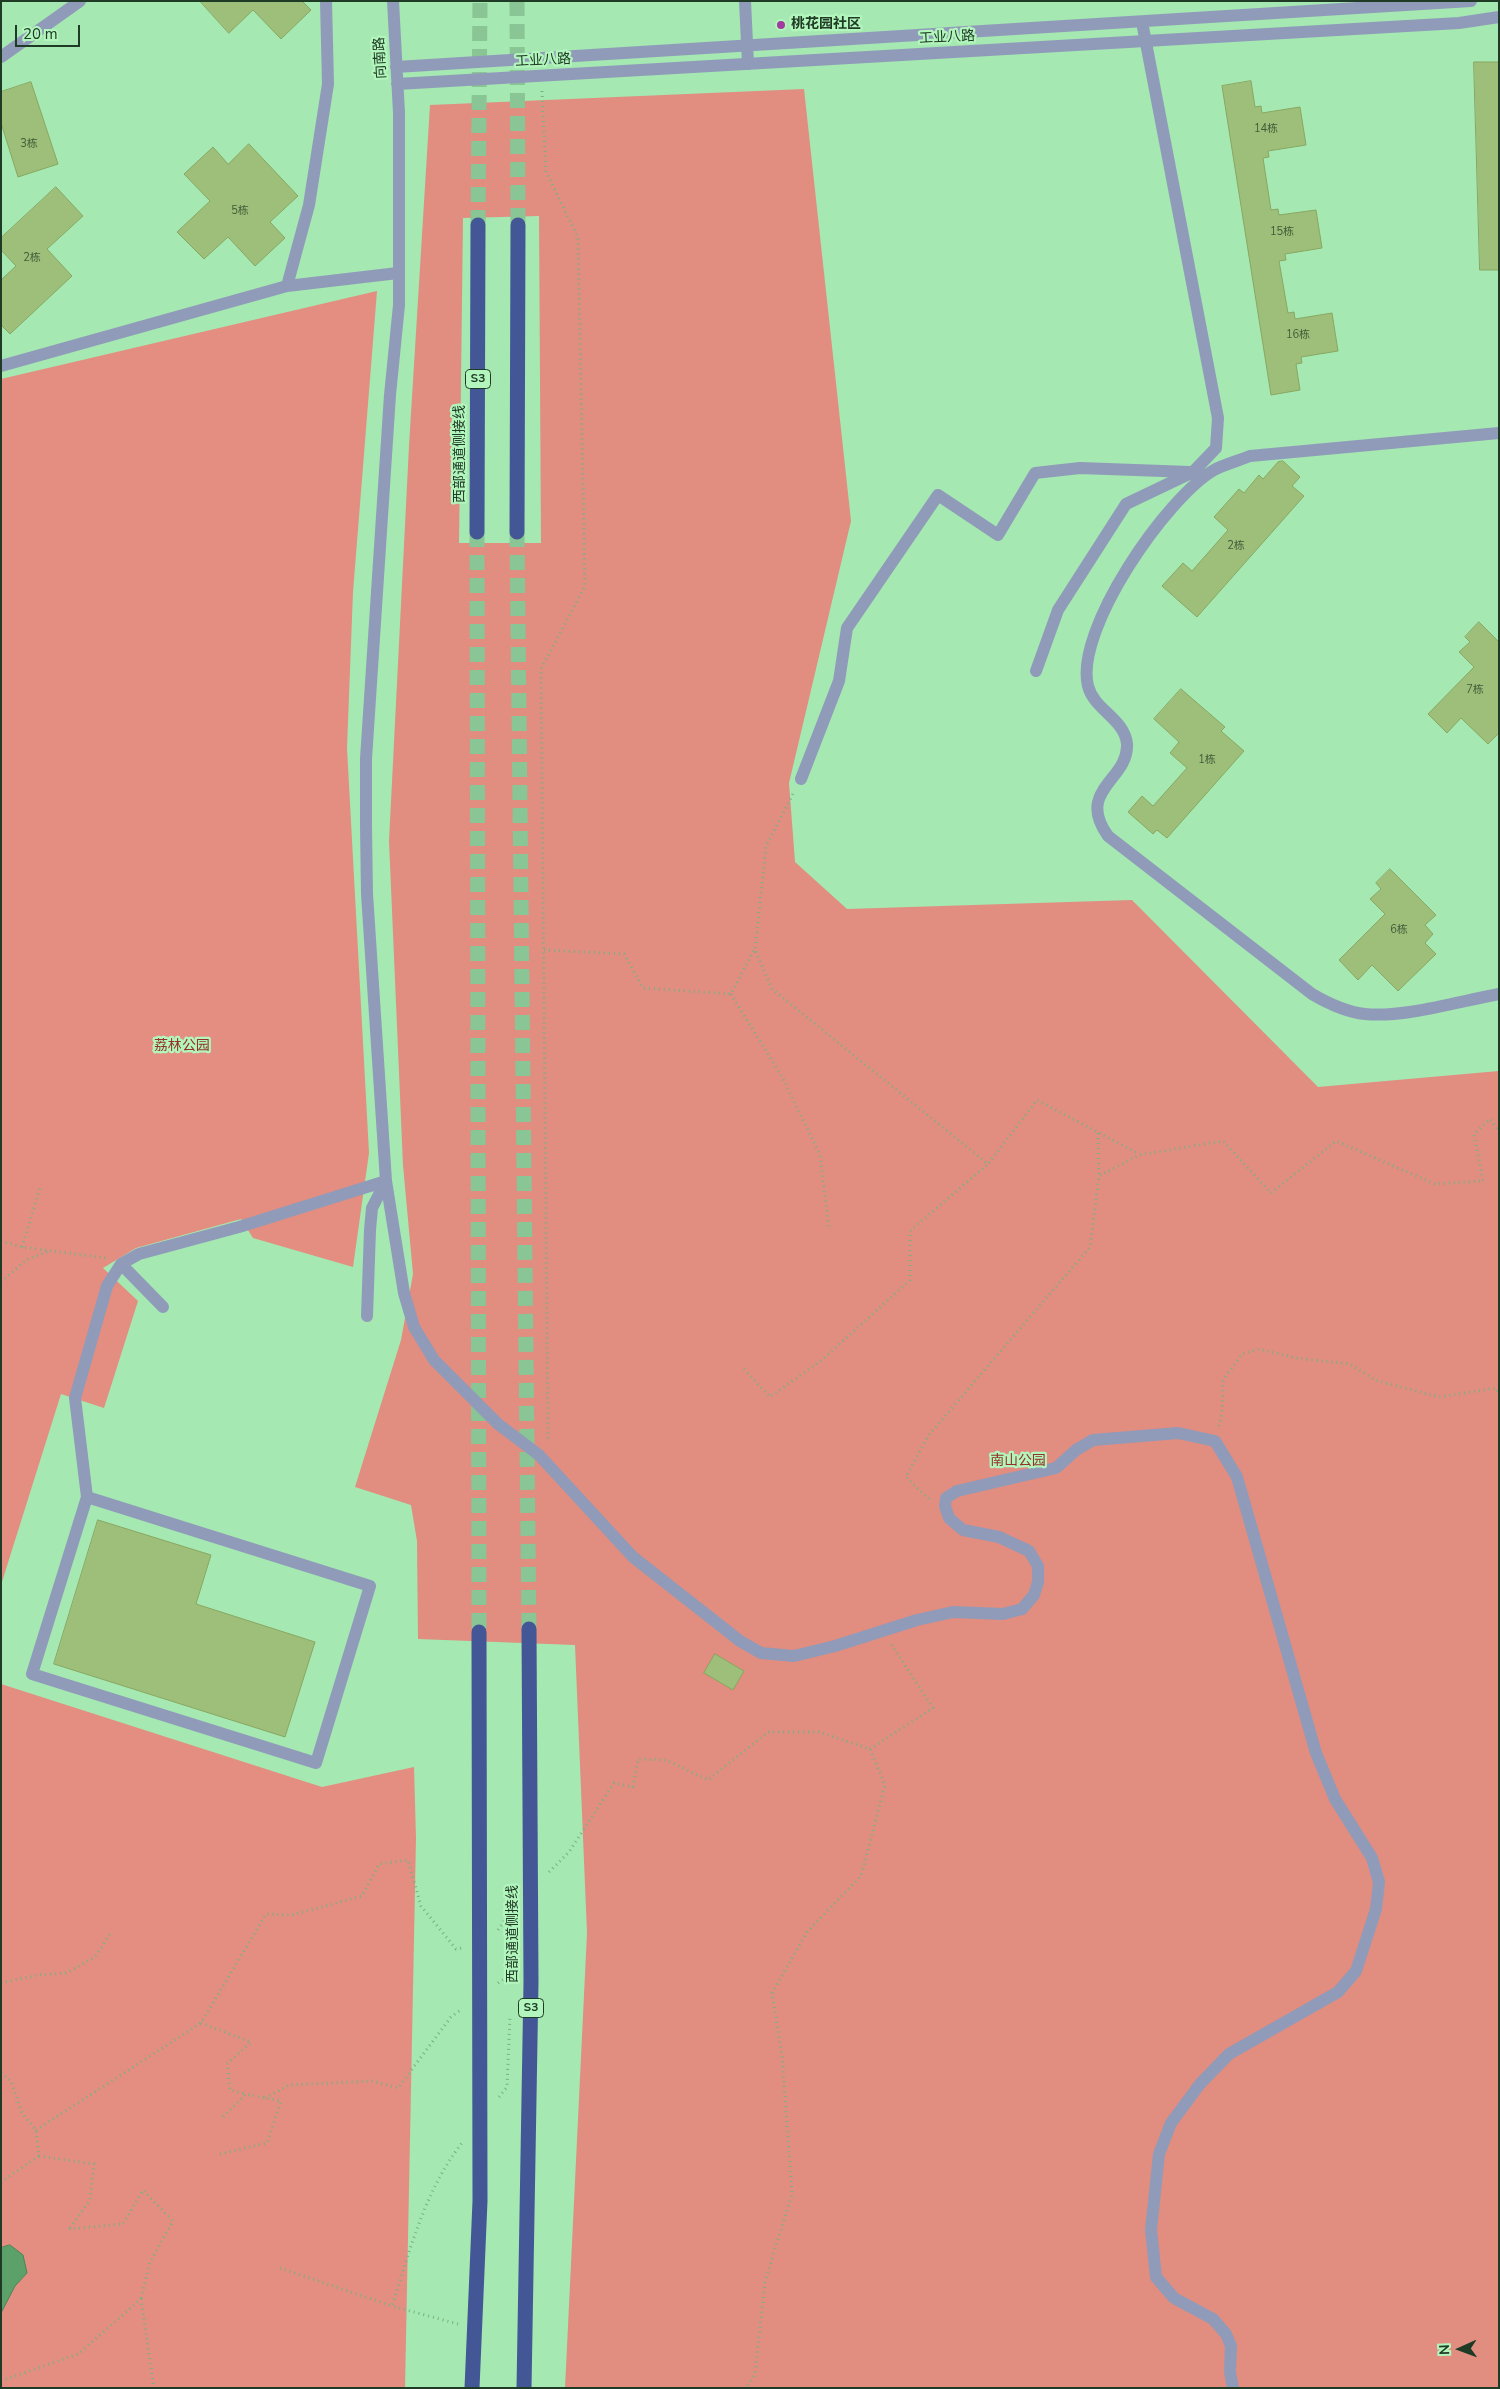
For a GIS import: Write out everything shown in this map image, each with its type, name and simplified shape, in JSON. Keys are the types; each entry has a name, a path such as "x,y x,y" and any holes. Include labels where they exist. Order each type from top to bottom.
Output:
{"highway":[{"name":"西部通道侧接线","path":"478,225 478,532"},
{"path":"517,532 518,226"},
{"name":"西部通道侧接线","path":"524,2388 531,1982 529,1629"},
{"path":"472,2388 480,2201 479,1632"}],"street":[{"path":"1,57 80,1"},
{"path":"287,286 309,205 328,84 326,1"},
{"name":"向南路","path":"393,1 399,113 398,305 390,395 366,759 367,894 386,1181 404,1293 414,1327 434,1360 498,1424 539,1455 633,1557 740,1641 761,1653 794,1656 917,1620 953,1612 1003,1614 1022,1609 1034,1595 1038,1582 1038,1566 1029,1551 999,1537 964,1530 949,1518"},
{"path":"745,1 748,64"},
{"name":"工业八路","path":"396,67 1471,1"},
{"name":"工业八路","path":"397,84 1459,23 1499,17"},
{"path":"1036,671 1058,610 1126,504 1193,472 1216,448 1218,418 1142,22"},
{"path":"1,366 287,286 398,273"},
{"path":"1499,433 1250,456 1214,470 1170,510 1134,557 1106,609 1086,665 1088,686 1097,705 1122,730 1127,744 1124,759 1103,788 1099,798 1099,818 1108,836 1312,994 1328,1004 1365,1014 1384,1015 1499,994"},
{"path":"801,778 839,681 847,628 938,495 998,535 1035,473 1080,468 1193,472"},
{"path":"87,1498 370,1586 316,1762 32,1674 87,1498 75,1398 107,1286 121,1264 139,1254 239,1227 386,1181"},
{"path":"367,1316 372,1208 386,1181"},
{"path":"121,1264 163,1307"},
{"path":"949,1518 945,1506 946,1498 957,1491 1056,1468 1076,1450 1093,1440 1178,1433 1216,1441 1237,1477 1316,1753 1335,1799 1372,1858 1379,1882 1376,1909 1356,1971 1338,1992 1229,2054 1200,2084 1171,2123 1159,2154 1151,2230 1156,2277 1174,2298 1213,2320 1226,2334 1231,2346 1230,2372 1232,2388"}],"path":[{"path":"541,76 546,172 578,237 585,586 541,670 548,1464"},
{"path":"731,994 755,950 766,846 801,778"},
{"path":"544,950 624,954 643,988 731,994"},
{"path":"755,950 772,989 988,1164"},
{"path":"731,994 782,1077 820,1155 829,1229"},
{"path":"744,1369 770,1397 823,1359 910,1280 910,1231 988,1164 1036,1100 1139,1155"},
{"path":"1099,1176 1139,1155 1223,1141 1271,1194 1336,1141 1435,1184 1483,1181 1474,1134 1490,1119 1499,1131"},
{"path":"949,1518 906,1477 928,1436 1090,1247 1099,1176 1098,1133"},
{"path":"22,1247 40,1188"},
{"path":"1,1241 22,1247 101,1256 121,1264"},
{"path":"1,1282 26,1260 50,1251"},
{"path":"1216,1441 1222,1414 1223,1380 1242,1354 1259,1349 1296,1358 1350,1364 1375,1380 1439,1397 1496,1388 1499,1394"},
{"path":"870,1749 933,1708 882,1631"},
{"path":"543,1878 569,1852 614,1783 633,1787 638,1759 666,1760 708,1780 768,1732 819,1732 870,1749 885,1785 861,1876 807,1932 772,1993 782,2055 792,2194 765,2282 755,2374 746,2388"},
{"path":"36,2130 201,2024 266,1914 292,1915 362,1896 379,1864 408,1860 421,1906 456,1948 465,1947"},
{"path":"496,1934 518,1903"},
{"path":"1,1983 38,1975 66,1973 95,1957 110,1934"},
{"path":"497,1984 512,1974 512,1983"},
{"path":"265,2098 288,2085 372,2082 398,2088 451,2017 466,2006"},
{"path":"495,2102 507,2087 510,2011"},
{"path":"201,2024 251,2042 227,2064 230,2090 281,2101 267,2143 220,2154"},
{"path":"1,2073 11,2081 22,2113 36,2130 39,2156"},
{"path":"220,2119 246,2094"},
{"path":"392,2306 417,2227 448,2160 466,2138"},
{"path":"1,2182 39,2156 94,2164 90,2200 69,2229 123,2224 143,2190 173,2221 150,2262 141,2299 154,2388"},
{"path":"280,2268 392,2306 458,2324 465,2332"},
{"path":"1,2381 78,2354 141,2299"}],"green space":[{"name":"南山公园","path":"804,89 851,521 789,783 795,862 847,909 1132,900 1318,1087 1499,1071 1499,2388 565,2388 587,1933 575,1645 418,1639 417,1541 411,1505 355,1487 401,1340 413,1274 403,1165 389,841 409,446 430,105","holes":["539,216 541,543 459,543 463,218"]},
{"name":"荔林公园","path":"377,291 353,592 347,748 369,1153 353,1267 253,1238 241,1219 136,1248 103,1268 138,1301 104,1408 61,1394 1,1585 1,379"},
{"path":"1,1684 322,1787 414,1767 416,1838 405,2388 1,2388 1,2313 15,2286 27,2273 10,2245 1,2248"}],"shaded area":[{"path":"10,2245 23,2255 27,2273 15,2286 1,2313 1,2248"}],"building":[{"path":"200,1 302,1 311,10 281,39 253,10 229,33"},
{"path":"1474,62 1499,62 1499,270 1480,270"},
{"path":"1251,81 1255,107 1261,106 1262,113 1300,107 1306,145 1268,151 1269,157 1263,158 1271,210 1278,209 1279,215 1316,210 1322,248 1285,254 1286,260 1279,261 1288,313 1294,312 1295,319 1332,313 1338,351 1301,357 1302,363 1296,364 1300,390 1271,395 1222,86"},
{"path":"31,82 58,164 18,177 1,123 1,92"},
{"path":"249,144 298,196 270,222 285,238 255,266 228,237 204,259 177,232 210,201 184,174 213,147 228,164"},
{"path":"56,187 83,216 47,249 72,276 10,334 1,325 1,280 16,266 1,250 1,238"},
{"path":"1283,461 1300,477 1292,486 1304,496 1197,617 1162,586 1183,563 1192,571 1228,530 1214,517 1239,489 1244,493 1259,475 1263,479 1278,462"},
{"path":"1479,622 1499,642 1499,733 1488,744 1461,718 1447,733 1428,714 1474,667 1459,652 1470,642 1465,637"},
{"path":"1181,689 1225,727 1221,731 1244,751 1167,838 1157,830 1153,834 1128,812 1142,796 1153,806 1187,768 1170,753 1179,742 1154,719"},
{"path":"1390,869 1436,915 1425,925 1433,934 1425,943 1436,954 1398,991 1372,965 1358,980 1339,960 1385,914 1370,899 1381,889 1376,883"},
{"path":"98,1520 211,1555 196,1604 315,1642 285,1737 54,1664"},
{"path":"715,1654 744,1671 733,1690 704,1673"}],"tunnel":[{"path":"478,225 480,1"},
{"path":"517,1 518,225"},
{"path":"477,532 479,1632"},
{"path":"517,532 529,1629"}],"place":[{"name":"桃花园社区","path":"781,25"}]}
